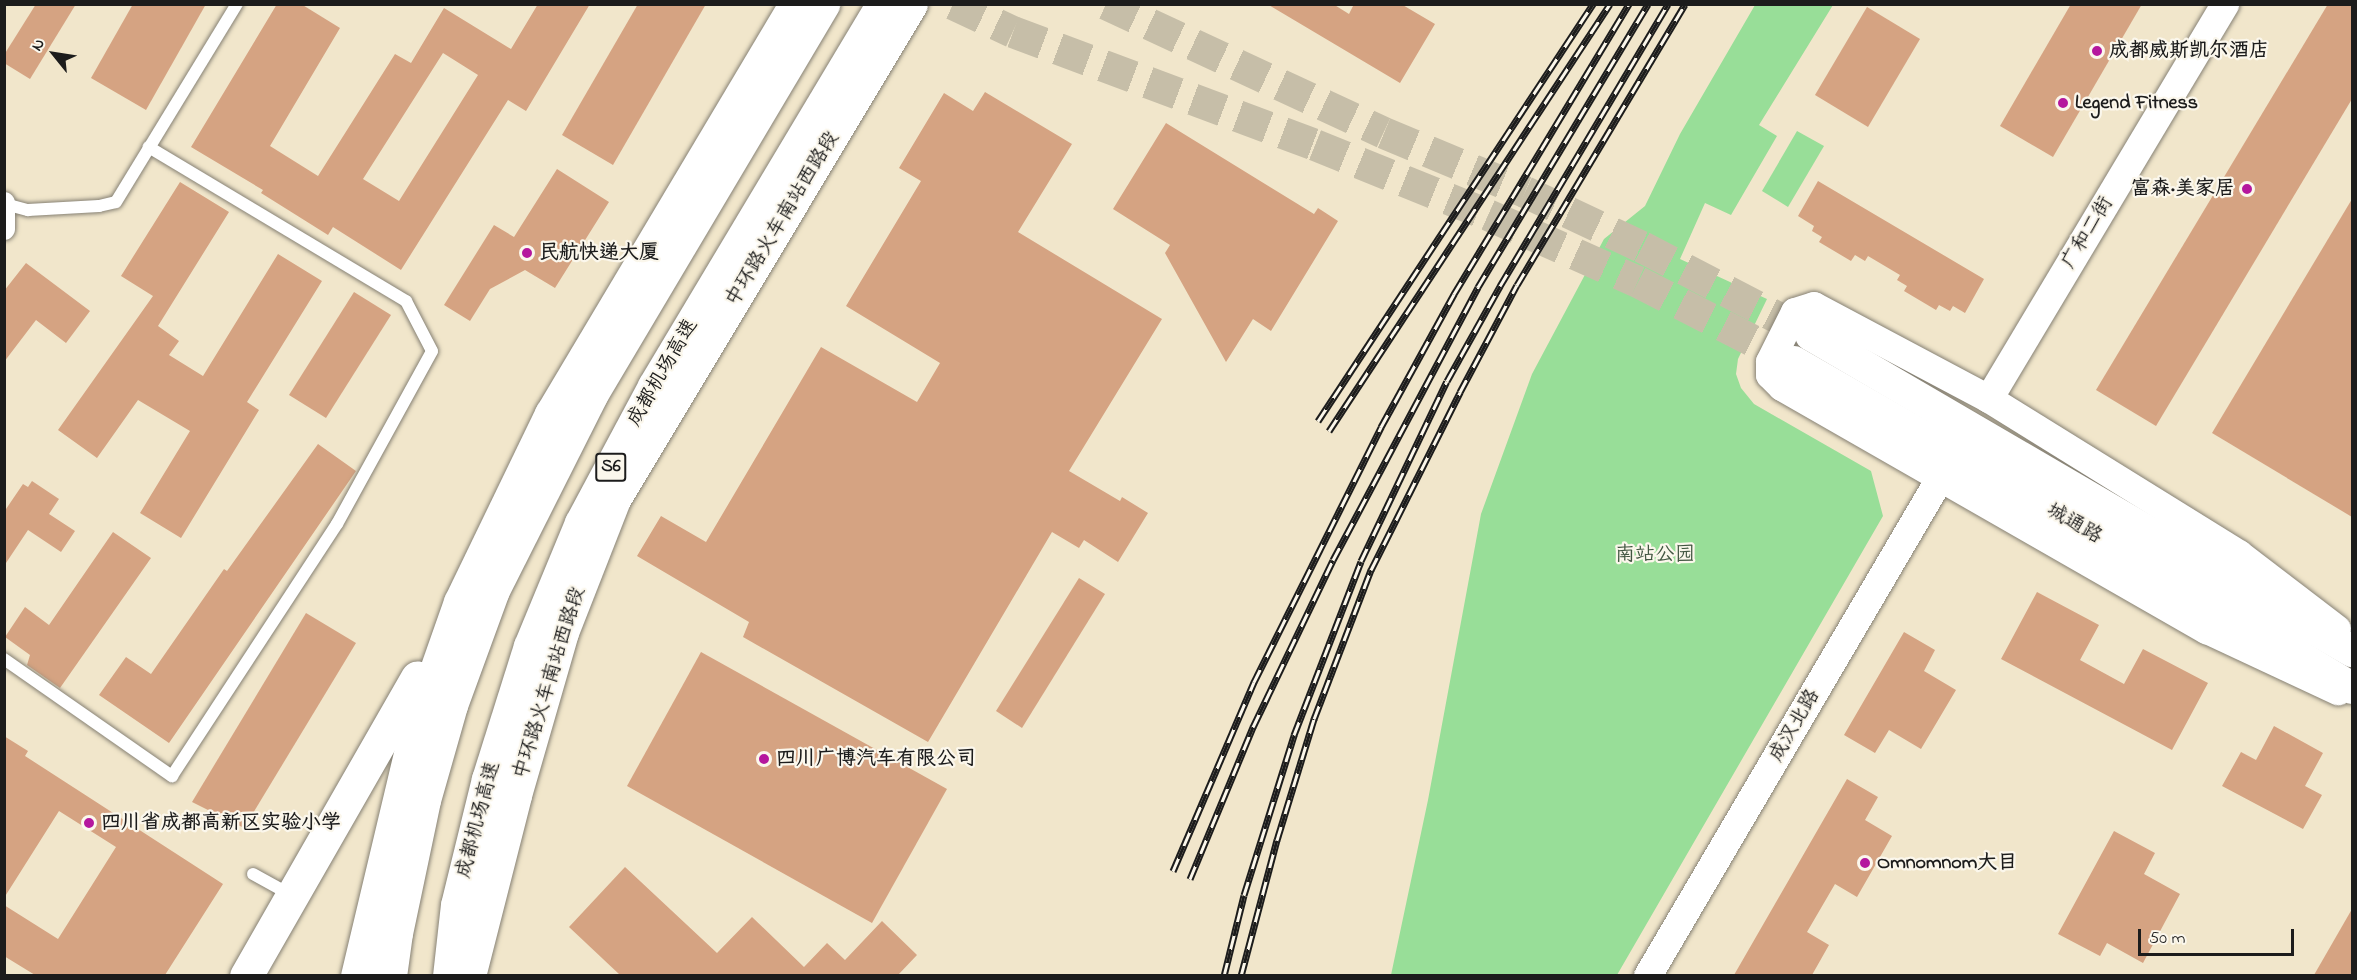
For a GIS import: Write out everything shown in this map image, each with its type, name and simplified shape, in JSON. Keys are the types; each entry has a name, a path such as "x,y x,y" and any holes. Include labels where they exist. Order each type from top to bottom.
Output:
{"main road":[{"path":"246,975 460,602 551,414 795,4"},
{"name":"S6","path":"390,975 396,933 424,800 451,705 493,590 591,395 823,4"},
{"name":"成都机场高速","path":"449,975 457,905 488,779 530,646 581,523 654,386 899,9"},
{"name":"中环路火车南站西路段","path":"469,975 515,795 561,632 614,499 899,9"},
{"name":"城通路","path":"1810,335 2352,651"},
{"name":"城通路","path":"1794,362 2191,591 2352,688"},
{"path":"357,975 417,724 460,602"}],"street":[{"name":"广和二街","path":"1989,399 2225,4"},
{"path":"4,229 5,203"},
{"path":"2352,641 2239,554 1989,399 1814,306 1795,312 1770,362 1770,375 1782,387 2207,630 2314,682 2352,697"},
{"name":"成汉北路","path":"1648,975 1941,477"}],"lane":[{"path":"5,203 28,210 99,206 116,202 237,4"},
{"path":"4,659 172,776 338,524 432,351 406,301 149,147"},
{"path":"253,873 291,896"}],"green space":[{"name":"南站公园","path":"1755,5 1833,5 1759,125 1777,136 1731,215 1705,203 1680,259 1767,299 1738,359 1736,374 1741,388 1754,404 1871,471 1883,516 1617,975 1391,975 1428,800 1481,514 1532,374 1604,239 1645,206 1680,134"},
{"path":"1797,131 1824,146 1788,207 1762,191"}],"building":[{"path":"36,4 76,4 30,79 4,63 4,55"},
{"path":"133,4 206,4 146,110 91,78"},
{"path":"277,4 301,4 340,28 270,146 318,176 395,54 411,63 444,8 511,49 538,4 590,4 526,111 508,100 401,270 333,227 328,235 261,193 263,190 191,147","holes":["443,53 478,75 399,201 363,179"]},
{"path":"638,4 706,4 613,165 562,135"},
{"path":"1267,4 1333,4 1349,14 1354,4 1401,4 1435,24 1400,83"},
{"path":"2071,4 2142,4 2053,157 2000,126"},
{"path":"2328,4 2352,4 2352,99 2156,426 2096,390"},
{"path":"1867,7 1920,39 1868,127 1815,95"},
{"path":"985,92 1072,144 1018,232 1162,319 1069,471 1120,501 1122,497 1148,513 1118,562 1084,540 1079,548 1052,532 928,742 743,637 749,622 637,556 661,516 706,542 821,347 917,402 940,363 846,306 921,181 899,168 944,93 973,111"},
{"path":"1166,123 1314,214 1318,208 1338,221 1271,331 1253,319 1226,362 1165,253 1170,245 1113,209"},
{"name":"民航快递大厦","path":"557,169 609,202 555,288 525,270 490,289 470,321 444,305 494,225 514,237"},
{"path":"1818,181 1984,279 1965,313 1953,306 1950,311 1939,305 1936,310 1904,291 1907,286 1897,280 1900,275 1868,256 1865,261 1855,255 1851,261 1819,242 1822,237 1812,231 1814,226 1798,216"},
{"path":"180,182 229,212 158,326 179,341 169,355 203,376 278,254 322,281 247,402 259,410 181,538 140,513 190,431 138,400 97,458 58,430 153,296 121,276"},
{"path":"2352,199 2352,517 2212,433"},
{"path":"26,263 90,311 66,343 36,320 4,362 4,291"},
{"path":"354,292 391,315 326,418 289,395"},
{"path":"318,444 356,471 169,743 99,695 126,657 151,674 224,569 227,571"},
{"path":"32,481 59,499 49,514 75,531 61,552 28,530 4,566 4,512 23,484 28,487"},
{"path":"113,532 151,558 60,688 27,665 30,655 5,637 25,607 49,625"},
{"path":"1079,578 1105,594 1022,728 996,711"},
{"path":"2037,592 2099,625 2080,660 2124,684 2143,649 2208,683 2172,750 2001,659"},
{"path":"306,613 356,643 244,828 192,802"},
{"path":"1904,632 1935,650 1924,671 1956,690 1921,749 1889,730 1875,753 1844,735"},
{"path":"701,652 947,789 872,923 627,786"},
{"path":"2274,726 2323,753 2305,786 2322,795 2303,829 2222,786 2241,752 2256,760"},
{"name":"四川省成都高新区实验小学","path":"4,736 28,751 25,756 223,884 165,975 35,975 4,956 4,905 58,939 116,847 59,811 4,898"},
{"path":"1847,779 1878,797 1865,820 1892,836 1857,897 1835,884 1807,932 1829,945 1812,975 1734,975"},
{"path":"2114,831 2155,853 2144,874 2180,894 2143,963 2107,943 2100,956 2058,934"},
{"path":"625,867 717,953 752,917 804,967 827,943 845,960 882,921 917,955 898,975 620,975 569,927"},
{"path":"2352,909 2352,975 2314,975"}],"tunnel":[{"path":"953,4 1013,32 1315,145 1488,215 1638,282 1794,362"},
{"path":"1106,4 1384,133 1525,192 1642,247 1811,335"}],"railway":[{"path":"1318,421 1593,4"},
{"path":"1329,431 1610,4"},
{"path":"1173,871 1254,682 1381,427 1454,294 1629,4"},
{"path":"1190,879 1253,727 1333,560 1478,287 1648,4"},
{"path":"1224,976 1244,895 1294,735 1361,561 1447,381 1500,286 1668,4"},
{"path":"1241,976 1277,840 1314,719 1371,570 1460,392 1517,285 1685,4"}],"place":[{"name":"成都威斯凯尔酒店","path":"2097,51"},
{"name":"Legend Fitness","path":"2063,103"},
{"name":"富森·美家居","path":"2247,189"},
{"name":"民航快递大厦","path":"527,253"},
{"name":"四川广博汽车有限公司","path":"764,759"},
{"name":"四川省成都高新区实验小学","path":"89,823"},
{"name":"Omnomnom大目","path":"1865,863"}]}
